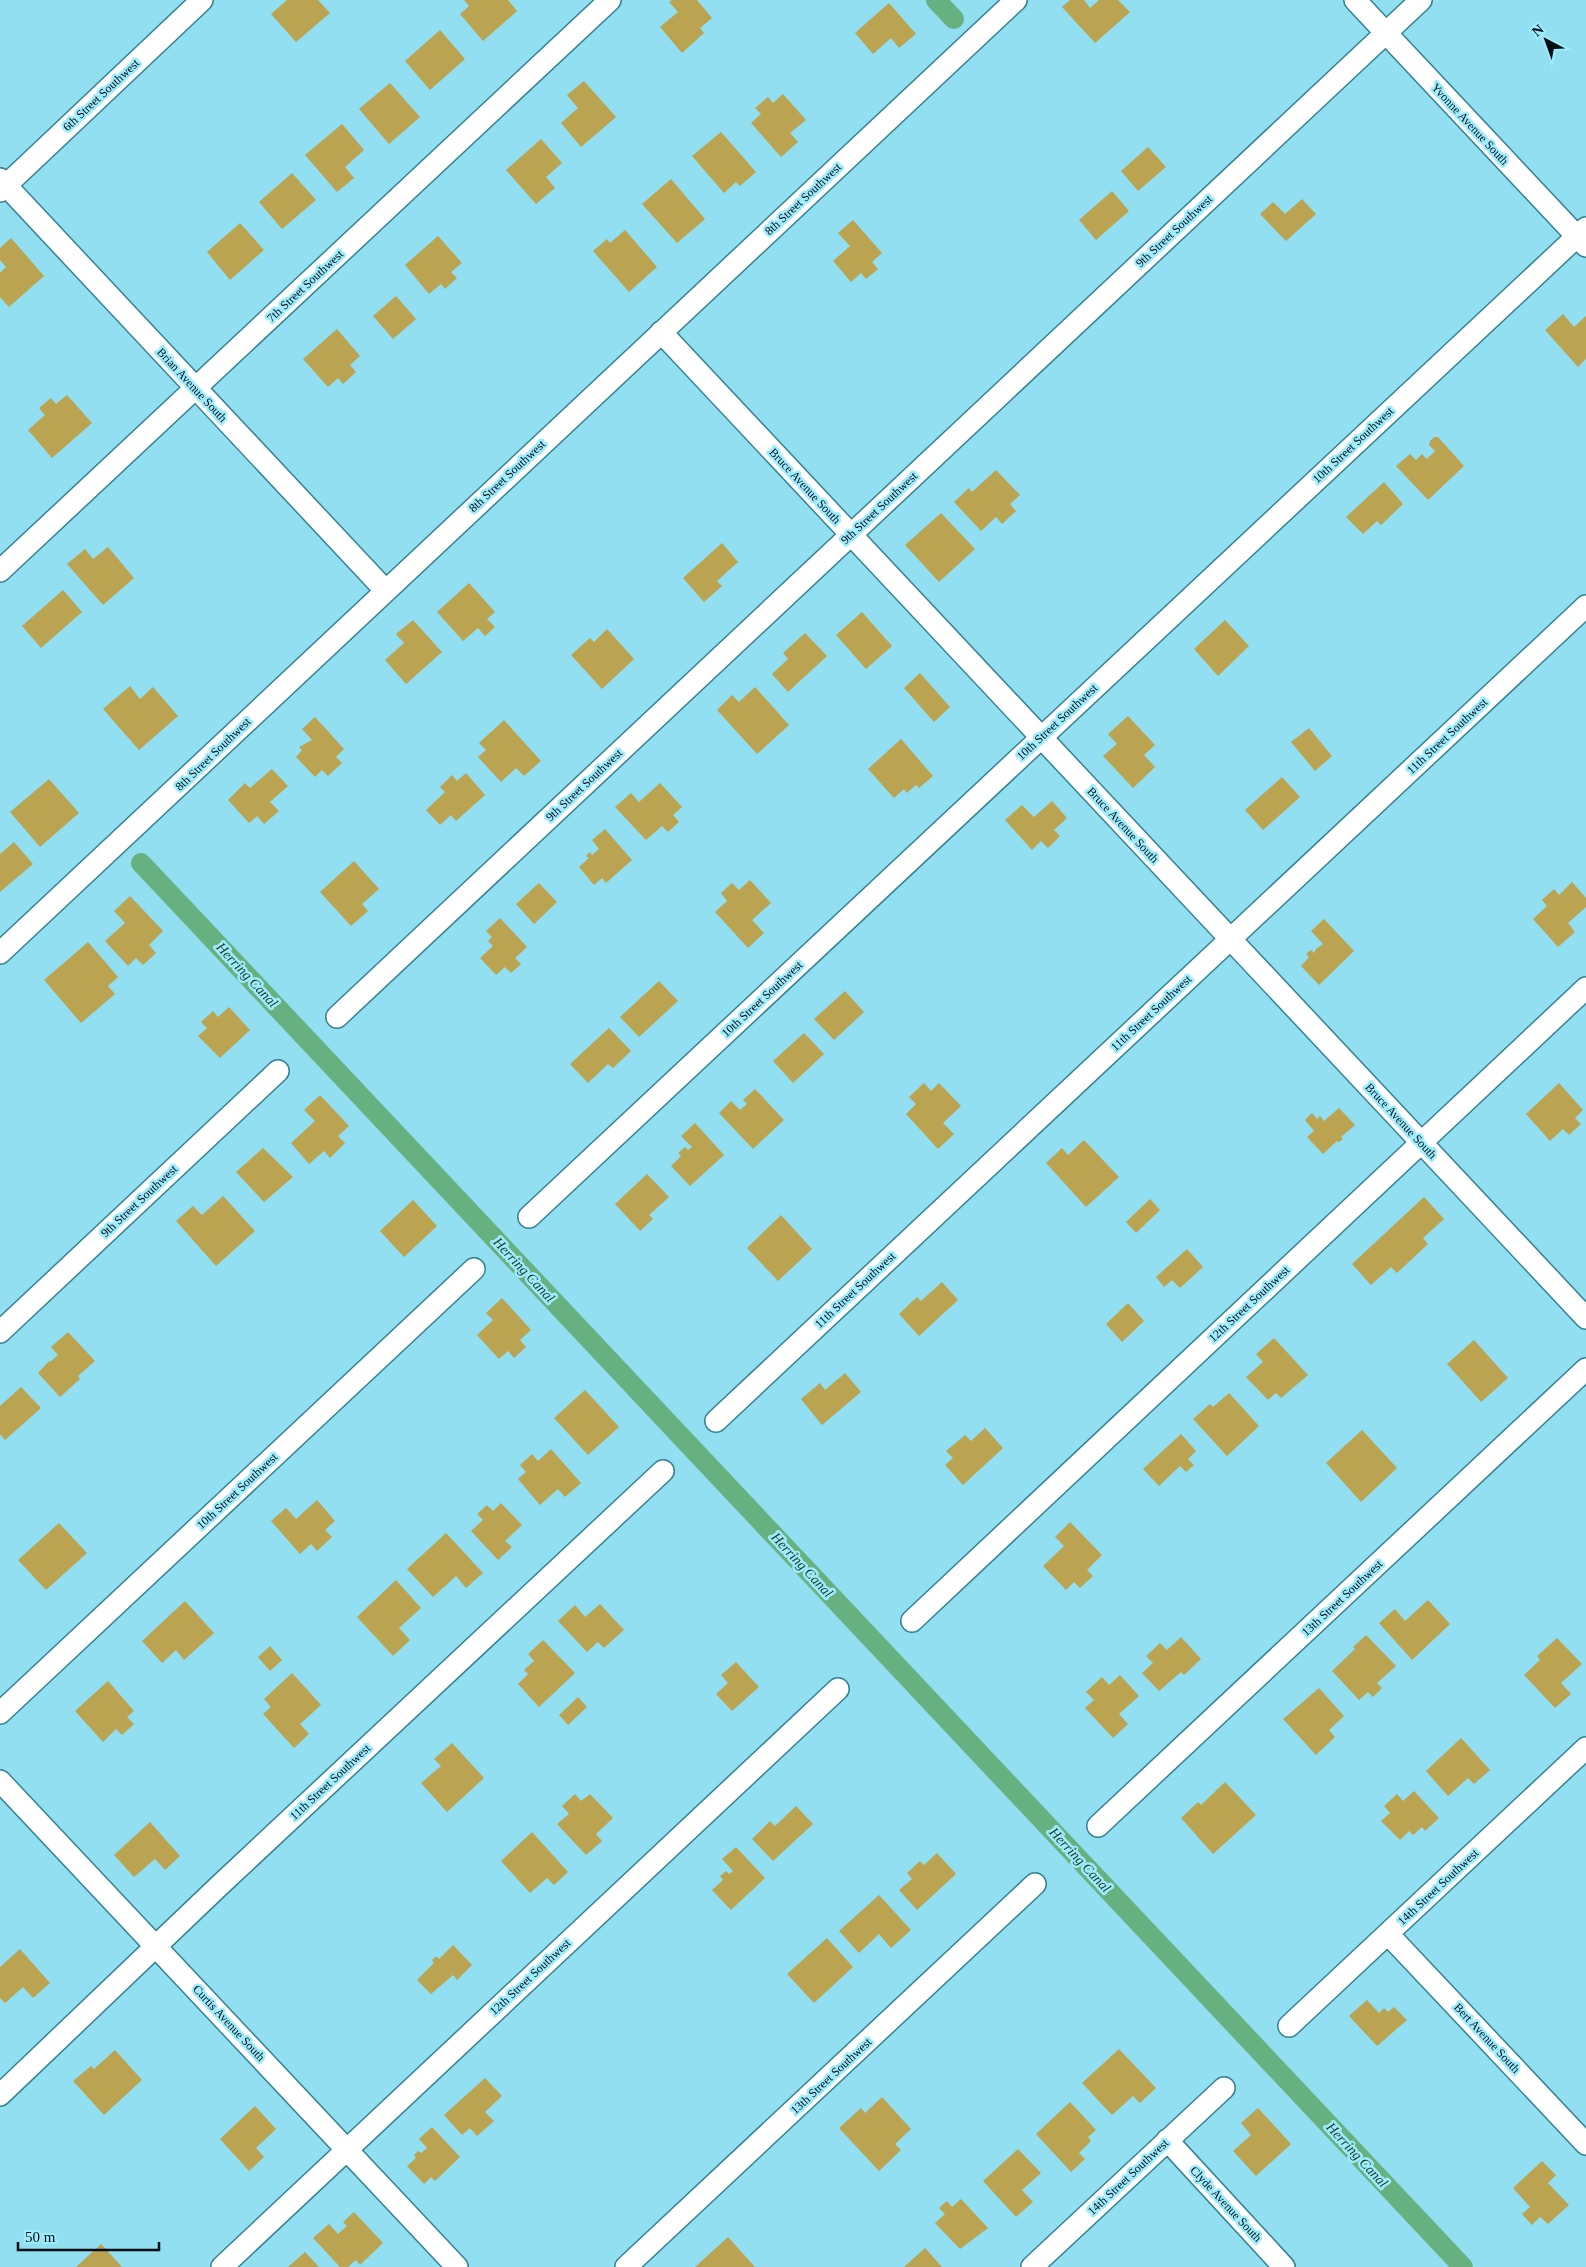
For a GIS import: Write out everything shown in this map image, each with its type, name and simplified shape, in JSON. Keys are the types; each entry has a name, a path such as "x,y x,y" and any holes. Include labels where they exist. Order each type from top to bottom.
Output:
{"street":[{"name":"6th Street Southwest","path":"2,185 202,0"},
{"name":"7th Street Southwest","path":"0,571 610,0"},
{"name":"8th Street Southwest","path":"0,953 1016,0"},
{"name":"Yvonne Avenue South","path":"1355,0 1385,34 1583,237"},
{"name":"9th Street Southwest","path":"337,1017 1421,0"},
{"name":"Brian Avenue South","path":"2,185 385,590"},
{"name":"10th Street Southwest","path":"530,1217 1041,737 1583,237"},
{"name":"Bruce Avenue South","path":"661,332 1586,1318"},
{"name":"11th Street Southwest","path":"716,1421 1586,606"},
{"name":"12th Street Southwest","path":"912,1621 1586,988"},
{"name":"9th Street Southwest","path":"0,1332 278,1071"},
{"name":"10th Street Southwest","path":"0,1713 474,1269"},
{"name":"13th Street Southwest","path":"1098,1826 1586,1369"},
{"name":"11th Street Southwest","path":"0,2095 663,1471"},
{"name":"12th Street Southwest","path":"222,2267 838,1689"},
{"name":"14th Street Southwest","path":"1289,2026 1586,1748"},
{"name":"Curtis Avenue South","path":"0,1781 457,2267"},
{"name":"13th Street Southwest","path":"626,2267 1035,1884"},
{"name":"Bert Avenue South","path":"1388,1934 1586,2144"},
{"name":"14th Street Southwest","path":"1032,2267 1224,2088"},
{"name":"Clyde Avenue South","path":"1167,2140 1284,2267"}],"building":[{"path":"287,0 318,0 330,13 296,42 271,14"},
{"path":"464,0 508,0 517,11 483,41 460,14 469,6"},
{"path":"672,0 697,0 712,18 700,28 704,33 682,53 660,27 678,12 669,2"},
{"path":"1070,0 1084,0 1090,8 1099,0 1118,0 1130,12 1095,43 1062,7"},
{"path":"889,3 916,34 899,48 891,38 873,54 855,33"},
{"path":"440,30 465,59 430,90 405,61"},
{"path":"584,81 616,117 581,147 561,123 578,108 567,95"},
{"path":"390,83 420,117 389,144 359,109"},
{"path":"783,94 806,120 790,133 798,142 781,157 751,123 761,114 755,108 768,97 773,103"},
{"path":"342,124 364,150 345,167 354,178 337,192 305,155"},
{"path":"721,132 756,172 740,186 736,182 724,193 692,156"},
{"path":"541,139 562,163 546,177 555,188 536,204 506,170"},
{"path":"1148,147 1166,167 1138,191 1121,171"},
{"path":"292,173 316,200 282,229 259,202"},
{"path":"671,179 705,219 677,243 642,204"},
{"path":"1112,191 1129,211 1096,240 1079,220"},
{"path":"1302,199 1316,214 1286,241 1260,214 1273,202 1285,214"},
{"path":"853,220 882,253 872,262 878,269 866,279 861,273 851,282 833,261 850,246 838,233"},
{"path":"240,223 264,250 230,280 207,252"},
{"path":"625,230 657,267 629,292 593,251 607,239 610,243"},
{"path":"438,236 462,263 451,272 457,278 445,289 441,284 429,294 405,265"},
{"path":"11,238 44,276 9,307 0,297 0,273 6,267 0,260 0,248"},
{"path":"396,296 416,319 393,339 373,316"},
{"path":"1563,314 1574,327 1586,316 1586,359 1578,367 1545,330"},
{"path":"337,329 360,356 350,365 356,372 343,384 338,378 328,387 303,359"},
{"path":"67,395 92,423 52,458 28,430 45,415 39,408 51,398 56,404"},
{"path":"1434,437 1438,437 1464,466 1428,500 1396,466 1410,454 1416,460 1422,454 1427,459 1435,451 1429,445"},
{"path":"996,470 1020,495 1010,504 1016,511 1002,524 996,517 981,531 954,502 969,488 972,492"},
{"path":"1384,482 1403,504 1381,525 1377,521 1363,534 1346,517"},
{"path":"941,513 975,549 939,582 905,545"},
{"path":"722,543 738,562 717,581 722,586 704,602 683,578"},
{"path":"108,547 134,578 103,605 67,564 85,549 93,559"},
{"path":"469,583 495,612 487,619 495,627 485,636 478,628 463,641 437,612"},
{"path":"63,590 82,612 41,648 22,626"},
{"path":"862,612 892,646 866,669 836,635"},
{"path":"413,620 442,652 406,684 385,660 404,643 396,634"},
{"path":"1225,620 1249,646 1218,676 1194,649"},
{"path":"607,629 634,659 602,689 571,655 590,638 594,642"},
{"path":"805,633 827,656 788,692 772,674 788,659 783,653"},
{"path":"920,673 950,707 934,722 904,688"},
{"path":"130,686 140,699 153,687 178,716 139,750 103,709"},
{"path":"755,687 789,725 757,754 717,710 732,695 739,702"},
{"path":"1128,716 1155,745 1144,755 1155,767 1133,788 1103,756 1117,744 1108,734"},
{"path":"315,717 344,749 336,757 342,763 328,776 322,770 315,777 296,757 302,750 299,747 312,740 302,729"},
{"path":"504,720 541,761 524,776 516,768 501,782 478,757 486,750 479,743"},
{"path":"1309,728 1332,756 1315,771 1291,742"},
{"path":"901,739 933,776 919,788 916,785 907,793 904,789 894,798 868,769"},
{"path":"272,769 288,786 270,802 279,811 264,824 257,816 249,823 228,800 245,783 250,788"},
{"path":"466,773 485,795 456,821 451,815 440,825 426,810 445,792 440,787 452,775 457,781"},
{"path":"1282,777 1300,797 1263,830 1245,810"},
{"path":"49,779 79,813 40,847 10,812"},
{"path":"660,783 682,807 673,815 679,822 668,832 662,826 646,840 615,807 631,793 639,802"},
{"path":"1052,801 1067,818 1054,830 1060,836 1048,848 1041,841 1032,850 1005,820 1022,805 1034,817"},
{"path":"605,829 632,860 606,883 602,878 594,885 579,867 589,858 586,856 590,852 592,855 599,849 592,840"},
{"path":"14,842 33,864 0,892 0,854"},
{"path":"354,861 379,889 362,904 368,911 351,926 320,892"},
{"path":"750,880 771,903 752,920 764,933 748,948 715,912 727,901 721,893 732,883 739,890"},
{"path":"1572,882 1586,898 1586,907 1568,923 1575,932 1558,947 1533,919 1547,906 1542,900 1554,889 1559,895"},
{"path":"539,883 557,902 534,924 516,904"},
{"path":"130,896 163,931 149,945 156,953 143,965 136,958 128,966 105,941 125,923 114,911"},
{"path":"500,918 527,947 515,958 521,964 511,973 505,967 496,975 480,958 493,946 488,941 492,937 486,931"},
{"path":"1324,919 1354,951 1319,985 1301,966 1309,957 1306,954 1311,950 1314,953 1323,944 1311,931"},
{"path":"88,942 118,977 108,986 115,994 81,1023 44,980"},
{"path":"659,981 678,1001 639,1037 620,1017"},
{"path":"845,991 864,1012 834,1040 814,1019"},
{"path":"229,1007 250,1030 220,1058 198,1036 207,1028 201,1022 213,1011 218,1017"},
{"path":"609,1028 631,1051 613,1068 608,1064 588,1083 570,1064"},
{"path":"804,1033 824,1054 793,1083 773,1061"},
{"path":"924,1083 931,1091 939,1083 961,1106 943,1123 954,1134 938,1149 906,1114 916,1104 909,1097"},
{"path":"1559,1083 1583,1110 1575,1118 1581,1124 1569,1135 1563,1129 1550,1141 1526,1114"},
{"path":"755,1089 784,1120 753,1149 719,1113 731,1101 740,1110 747,1104 743,1100"},
{"path":"320,1095 349,1126 338,1136 345,1143 330,1158 324,1151 309,1164 291,1143 315,1121 304,1110"},
{"path":"1339,1108 1355,1125 1341,1137 1343,1139 1339,1142 1337,1141 1323,1154 1307,1137 1314,1131 1305,1120 1312,1113 1317,1119 1320,1116 1324,1121"},
{"path":"695,1123 724,1155 690,1186 671,1166 681,1156 678,1153 685,1147 688,1150 692,1147 681,1136"},
{"path":"1084,1140 1119,1177 1086,1207 1046,1163 1062,1148 1068,1155"},
{"path":"263,1148 293,1177 264,1202 236,1172"},
{"path":"647,1174 669,1197 649,1215 653,1219 640,1231 615,1204"},
{"path":"223,1196 255,1231 216,1266 176,1221 193,1206 202,1215"},
{"path":"1424,1197 1444,1219 1423,1238 1428,1244 1397,1273 1391,1267 1371,1285 1352,1264"},
{"path":"1150,1199 1160,1210 1136,1233 1126,1222"},
{"path":"413,1200 437,1226 404,1257 380,1231"},
{"path":"781,1215 812,1249 778,1281 747,1248"},
{"path":"1187,1249 1203,1267 1180,1288 1172,1280 1164,1287 1156,1277"},
{"path":"942,1282 958,1300 919,1336 899,1314 917,1297 921,1301"},
{"path":"502,1298 531,1330 520,1340 526,1347 514,1358 508,1351 499,1359 477,1335 493,1320 486,1313"},
{"path":"1128,1303 1144,1321 1122,1342 1106,1324"},
{"path":"68,1332 95,1361 78,1376 80,1379 60,1397 38,1373 49,1361 58,1355 51,1347"},
{"path":"1274,1338 1308,1375 1281,1398 1276,1393 1268,1400 1246,1377 1263,1362 1256,1354"},
{"path":"1474,1340 1508,1378 1481,1402 1447,1364"},
{"path":"845,1373 861,1392 822,1425 801,1399 820,1383 825,1390"},
{"path":"21,1387 41,1408 5,1440 0,1434 0,1406"},
{"path":"585,1390 619,1427 588,1455 554,1418"},
{"path":"1229,1393 1259,1426 1227,1456 1193,1419 1210,1404 1213,1407"},
{"path":"985,1428 1003,1448 963,1485 945,1465 953,1458 946,1451 965,1435 971,1441"},
{"path":"1362,1430 1397,1468 1361,1502 1326,1463"},
{"path":"1181,1434 1196,1451 1188,1459 1194,1465 1186,1472 1180,1466 1159,1486 1143,1469"},
{"path":"551,1449 581,1483 565,1497 558,1489 540,1505 518,1479 526,1472 520,1465 532,1454 538,1461"},
{"path":"317,1500 335,1521 325,1530 332,1537 317,1551 311,1544 300,1554 271,1521 286,1508 296,1519"},
{"path":"501,1503 522,1525 505,1541 512,1547 498,1560 471,1531 483,1520 477,1514 487,1505 493,1511"},
{"path":"1070,1522 1102,1555 1087,1570 1093,1576 1080,1588 1074,1582 1066,1590 1043,1566 1064,1546 1055,1537"},
{"path":"59,1523 87,1553 46,1590 18,1560"},
{"path":"446,1533 483,1573 466,1588 456,1576 433,1597 407,1569"},
{"path":"396,1580 421,1608 399,1628 410,1640 393,1656 357,1617"},
{"path":"1428,1600 1450,1624 1412,1660 1379,1623 1395,1609 1405,1621"},
{"path":"185,1601 214,1633 184,1660 176,1650 162,1663 142,1641"},
{"path":"600,1604 624,1630 604,1648 598,1642 587,1652 558,1621 575,1605 585,1617"},
{"path":"1366,1635 1396,1666 1377,1683 1382,1688 1373,1697 1368,1692 1359,1700 1332,1671 1355,1649 1353,1647"},
{"path":"1181,1637 1201,1659 1184,1675 1181,1672 1159,1691 1142,1673 1153,1663 1146,1656 1160,1643 1167,1650"},
{"path":"1557,1638 1582,1664 1561,1683 1571,1694 1555,1708 1524,1675 1540,1660 1537,1656"},
{"path":"543,1640 575,1673 539,1707 518,1684 528,1674 524,1670 534,1661 528,1654"},
{"path":"270,1646 282,1660 270,1671 258,1657"},
{"path":"736,1662 759,1687 732,1711 716,1694 728,1683 721,1675"},
{"path":"292,1673 321,1705 300,1724 309,1734 294,1748 263,1714 271,1707 264,1699"},
{"path":"1120,1675 1139,1696 1119,1714 1128,1724 1113,1738 1085,1708 1094,1700 1086,1692 1102,1677 1109,1685"},
{"path":"108,1681 134,1711 127,1717 134,1724 122,1735 116,1729 103,1742 75,1711"},
{"path":"1319,1688 1344,1716 1329,1730 1335,1737 1316,1755 1283,1719"},
{"path":"578,1697 587,1707 568,1725 559,1715"},
{"path":"1461,1738 1490,1770 1474,1784 1468,1778 1448,1796 1426,1771"},
{"path":"452,1743 484,1778 447,1812 421,1783 441,1766 434,1759"},
{"path":"1225,1782 1256,1815 1213,1854 1181,1818 1198,1802 1201,1805"},
{"path":"1414,1791 1439,1818 1425,1831 1422,1827 1413,1835 1409,1831 1400,1840 1381,1821 1390,1813 1384,1806 1397,1794 1403,1801"},
{"path":"575,1794 581,1801 590,1794 613,1818 596,1834 602,1841 586,1855 557,1824 569,1814 562,1806"},
{"path":"796,1806 813,1824 773,1861 752,1839 770,1821 775,1826"},
{"path":"150,1822 180,1856 165,1870 155,1859 134,1877 114,1855"},
{"path":"532,1832 568,1872 554,1885 547,1878 530,1893 501,1861"},
{"path":"736,1847 765,1878 731,1910 712,1890 723,1880 720,1876 726,1871 729,1874 733,1871 722,1859"},
{"path":"937,1853 956,1874 917,1910 899,1890 912,1879 907,1873 920,1861 924,1865"},
{"path":"879,1895 911,1930 891,1948 879,1934 859,1953 839,1931"},
{"path":"827,1938 853,1967 814,2003 787,1974"},
{"path":"453,1945 472,1965 457,1980 453,1975 431,1994 417,1980 434,1963 432,1960 436,1956 439,1959"},
{"path":"20,1949 50,1983 33,1998 23,1987 5,2003 0,1998 0,1967"},
{"path":"1367,2000 1379,2013 1384,2008 1388,2012 1394,2007 1407,2020 1377,2046 1349,2016"},
{"path":"1119,2049 1156,2088 1140,2103 1133,2096 1112,2115 1082,2083"},
{"path":"115,2050 142,2080 104,2115 73,2081 91,2066 94,2069"},
{"path":"485,2078 502,2096 485,2112 494,2121 477,2136 470,2128 462,2135 444,2115"},
{"path":"882,2097 911,2129 895,2144 901,2150 879,2171 839,2128 861,2108 865,2113"},
{"path":"1070,2102 1096,2130 1088,2137 1091,2141 1079,2153 1085,2159 1071,2172 1036,2134"},
{"path":"255,2106 276,2129 256,2148 264,2157 249,2171 220,2139"},
{"path":"1258,2108 1291,2144 1256,2176 1233,2151 1251,2135 1241,2123"},
{"path":"432,2127 460,2157 435,2181 431,2177 424,2184 407,2166 416,2158 414,2155 418,2151 421,2153 427,2148 419,2139"},
{"path":"1018,2149 1041,2173 1022,2190 1033,2202 1016,2217 983,2181"},
{"path":"1542,2161 1556,2175 1548,2183 1569,2205 1548,2224 1540,2217 1532,2225 1522,2214 1530,2207 1513,2188"},
{"path":"961,2199 988,2228 960,2249 935,2223 945,2214 939,2208 947,2201 952,2207"},
{"path":"354,2212 383,2243 360,2265 356,2260 348,2267 340,2267 313,2238 329,2224 338,2234 347,2226 343,2222"},
{"path":"728,2237 755,2267 695,2267"},
{"path":"101,2244 122,2267 76,2267"},
{"path":"925,2248 942,2267 904,2267"},
{"path":"305,2252 319,2267 288,2267"}],"waterway":[{"path":"936,0 954,19"},
{"name":"Herring Canal","path":"141,863 1463,2267"}]}
